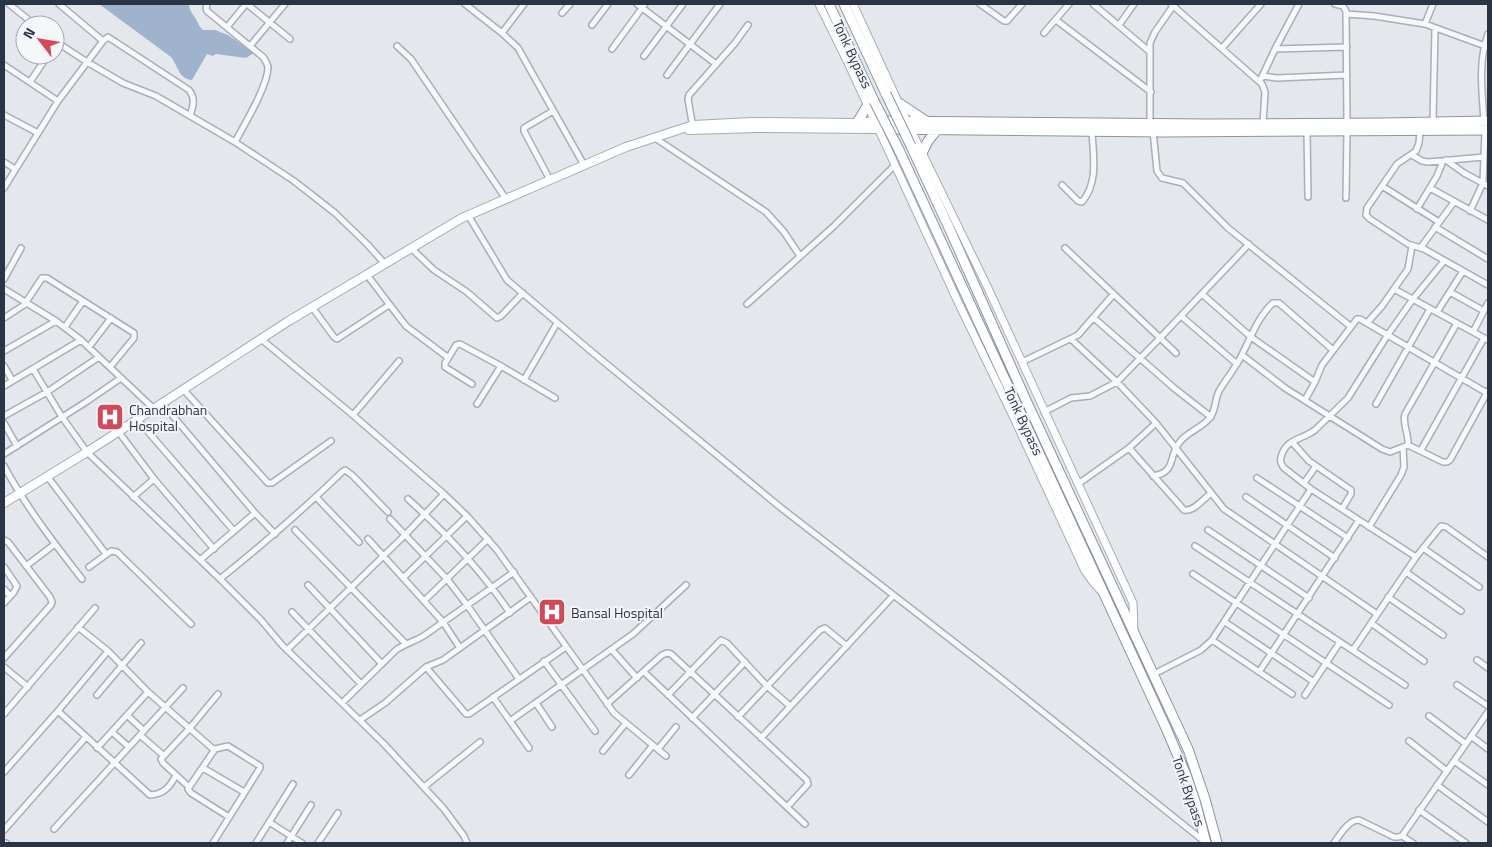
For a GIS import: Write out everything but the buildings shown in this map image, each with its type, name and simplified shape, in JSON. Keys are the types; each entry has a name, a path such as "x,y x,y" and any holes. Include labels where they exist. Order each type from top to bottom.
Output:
{"highway":[{"name":"Tonk Bypass","path":"829,4 871,103 899,150 1166,728 1186,775 1206,843"},
{"path":"844,4 1188,749 1205,799 1217,843"},
{"path":"857,123 871,103"},
{"path":"899,103 928,122"},
{"path":"910,126 928,122 1307,132 1347,127 1433,121 1486,126"},
{"path":"876,125 910,126 937,130 1092,131 1264,123 1420,131 1486,126"},
{"path":"922,153 928,141 937,130"}],"main road":[{"path":"4,503 260,339 468,215 626,147 680,130 752,122 857,123 876,125"},
{"path":"694,128 876,125"}],"street":[{"path":"9,4 23,15"},
{"path":"59,4 103,40"},
{"path":"207,4 206,8 208,11 263,56 267,62 266,76 262,89 235,142"},
{"path":"227,27 246,4 290,39"},
{"path":"250,46 285,4"},
{"path":"465,4 518,48 584,165"},
{"path":"502,33 524,4"},
{"path":"562,14 570,4"},
{"path":"592,25 608,4"},
{"path":"636,4 643,6 716,64"},
{"path":"644,56 683,4"},
{"path":"667,75 720,4"},
{"path":"818,4 850,67 871,103 876,125 1085,571 1092,582 1104,594"},
{"path":"853,4 922,153 987,286 1133,603 1134,632"},
{"path":"983,5 1004,21 1007,21 1022,4"},
{"path":"1044,33 1069,4"},
{"path":"1093,4 1150,52"},
{"path":"1119,25 1134,4"},
{"path":"1222,48 1261,4"},
{"path":"1264,123 1265,92 1261,78 1299,4"},
{"path":"1335,4 1345,8 1346,14 1346,198"},
{"path":"1425,24 1433,4"},
{"path":"1347,75 1261,78 1222,48 1172,5 1150,43 1151,128 1159,175 1165,179 1183,182 1228,228 1350,326"},
{"path":"612,49 643,6"},
{"path":"1346,14 1374,16 1425,24 1486,46"},
{"path":"1056,20 1151,92"},
{"path":"694,128 688,99 689,95 748,25"},
{"path":"1433,121 1435,28"},
{"path":"1470,211 1486,184 1484,157 1486,126 1485,92 1481,66 1488,34"},
{"path":"4,188 58,101 103,40 108,37 189,90 194,100 190,116"},
{"path":"398,46 411,59 506,199"},
{"path":"1275,49 1347,47"},
{"path":"65,48 123,84 156,96 235,142 294,181 335,213 385,264"},
{"path":"4,65 58,101"},
{"path":"30,82 41,65"},
{"path":"550,180 524,128 553,111"},
{"path":"4,115 38,133"},
{"path":"1062,185 1078,201 1082,202 1085,199 1093,182 1092,131"},
{"path":"1420,131 1418,148 1412,155 1397,164 1367,208 1366,216 1412,246 1421,247 1488,285"},
{"path":"1307,132 1308,197"},
{"path":"654,137 766,212 784,232 800,256"},
{"path":"1412,155 1428,162 1484,157"},
{"path":"1445,161 1486,184"},
{"path":"1416,209 1445,161"},
{"path":"4,162 15,169"},
{"path":"747,304 834,226 895,165"},
{"path":"1382,186 1488,259"},
{"path":"1430,188 1488,220"},
{"path":"1421,247 1454,202"},
{"path":"468,215 507,280 557,323 780,507 994,673 1206,843"},
{"path":"1044,412 1070,398 1090,396 1117,382 1249,244"},
{"path":"1366,323 1382,306 1408,269 1412,246"},
{"path":"4,279 21,248"},
{"path":"411,248 434,270 467,292 497,318 522,293"},
{"path":"1064,248 1176,353"},
{"path":"1416,557 1311,489 1284,468 1281,465 1281,460 1286,445 1309,435 1348,398 1387,336 1413,299 1444,261"},
{"path":"1437,312 1463,271"},
{"path":"367,275 411,331 449,357"},
{"path":"4,318 22,307 42,278 44,278 134,333 135,335 110,367"},
{"path":"4,289 56,321 81,340 153,408"},
{"path":"1394,289 1486,339 1460,378 1421,450"},
{"path":"1450,292 1484,311"},
{"path":"1202,294 1252,337 1315,382"},
{"path":"1022,362 1071,339 1084,330 1113,295"},
{"path":"64,327 83,301"},
{"path":"1152,476 1166,471 1179,442 1206,423 1211,417 1216,408 1217,396 1220,390 1237,364 1259,320 1269,306 1276,302 1334,350"},
{"path":"1473,332 1488,304"},
{"path":"312,307 337,339 389,305"},
{"path":"1376,404 1430,309"},
{"path":"1181,316 1237,364"},
{"path":"89,347 111,318"},
{"path":"1094,318 1174,388 1211,417"},
{"path":"1242,355 1285,388 1386,452 1406,446 1421,450 1443,462 1450,460 1488,392 1460,378 1360,319 1356,319 1322,365 1305,400"},
{"path":"4,351 56,321"},
{"path":"524,380 557,323"},
{"path":"1369,527 1404,467 1407,431 1404,420 1405,414 1457,323"},
{"path":"260,339 353,415 467,516 514,572 614,713 666,756"},
{"path":"1071,339 1117,382 1156,424 1231,516 1376,614"},
{"path":"4,386 81,340"},
{"path":"472,384 445,367 445,363 456,346 460,344 555,398"},
{"path":"4,416 47,392 99,357"},
{"path":"353,415 399,361"},
{"path":"4,366 12,380"},
{"path":"477,404 501,366"},
{"path":"33,368 62,417 86,452 220,579 261,620 287,650 360,720 424,787 449,816 467,843"},
{"path":"4,454 121,378"},
{"path":"183,389 268,483 272,483 331,441"},
{"path":"162,402 255,513 275,534"},
{"path":"137,419 234,532"},
{"path":"4,422 17,446"},
{"path":"1078,484 1129,448 1156,424"},
{"path":"118,431 154,479 214,548"},
{"path":"1292,442 1306,459 1351,490 1351,494 1342,509"},
{"path":"1129,448 1152,476 1186,511 1193,508 1211,493"},
{"path":"4,466 19,494 82,580"},
{"path":"1304,483 1316,466"},
{"path":"220,579 275,534 345,470 388,512"},
{"path":"47,476 106,554"},
{"path":"1257,478 1348,538"},
{"path":"133,497 154,479"},
{"path":"1154,674 1196,653 1212,640 1311,489"},
{"path":"287,650 352,588 444,494"},
{"path":"316,497 359,542"},
{"path":"1246,497 1335,558"},
{"path":"408,499 468,559 492,587 510,613"},
{"path":"200,560 255,513"},
{"path":"403,578 467,516"},
{"path":"390,519 447,579 468,605 519,678"},
{"path":"1259,672 1359,520"},
{"path":"1353,650 1376,614 1438,528 1443,525 1488,557"},
{"path":"295,530 405,643"},
{"path":"1208,530 1309,598"},
{"path":"368,539 443,622 460,648"},
{"path":"424,601 488,539"},
{"path":"4,540 8,542 52,602 4,658"},
{"path":"26,566 55,544"},
{"path":"1195,546 1405,685"},
{"path":"1423,548 1478,587"},
{"path":"89,567 111,551 116,552 190,624"},
{"path":"4,567 17,586 4,603"},
{"path":"342,703 405,643 418,639 514,572"},
{"path":"1406,572 1461,611"},
{"path":"1193,574 1389,705"},
{"path":"308,585 382,664"},
{"path":"510,721 633,634 686,585"},
{"path":"4,589 10,596"},
{"path":"761,738 893,596"},
{"path":"1388,597 1443,635"},
{"path":"360,720 385,703 426,667 443,660 531,598"},
{"path":"4,714 95,608"},
{"path":"292,612 361,684"},
{"path":"1225,622 1314,682"},
{"path":"1371,623 1424,661"},
{"path":"78,628 108,651 148,692 189,729 215,749"},
{"path":"738,717 823,628 847,646"},
{"path":"668,695 721,640 727,643 767,686 790,706"},
{"path":"1212,640 1292,694"},
{"path":"1306,695 1340,642"},
{"path":"97,695 141,643"},
{"path":"426,667 466,714 469,714 566,647"},
{"path":"612,650 637,678"},
{"path":"4,772 108,651"},
{"path":"607,704 662,655 671,654 808,782 806,787 787,807"},
{"path":"1477,660 1488,668"},
{"path":"544,661 595,732"},
{"path":"692,718 745,662"},
{"path":"4,667 28,687"},
{"path":"644,672 805,824"},
{"path":"1457,685 1488,706"},
{"path":"54,829 183,688"},
{"path":"98,748 148,692"},
{"path":"189,786 161,761 163,756 189,729 218,694"},
{"path":"493,697 529,748"},
{"path":"536,703 552,727"},
{"path":"58,711 150,795 168,789 176,775"},
{"path":"1402,836 1488,712"},
{"path":"127,715 163,756"},
{"path":"1429,716 1466,744"},
{"path":"603,751 626,724"},
{"path":"629,776 676,727"},
{"path":"112,732 129,747"},
{"path":"1471,736 1488,749"},
{"path":"4,830 86,737"},
{"path":"424,787 480,742"},
{"path":"1409,742 1447,771"},
{"path":"213,843 260,768 260,766 228,746 215,749 189,786 188,791 229,817"},
{"path":"1454,761 1488,785"},
{"path":"203,768 244,792"},
{"path":"256,843 293,784"},
{"path":"1437,785 1488,822"},
{"path":"287,843 311,805"},
{"path":"1419,810 1466,843"},
{"path":"318,843 338,813"},
{"path":"1334,843 1354,820 1359,820 1394,836 1402,836 1413,843"},
{"path":"269,822 302,843"}],"water":[{"path":"99,4 189,4 199,26 203,30 215,30 228,35 254,53 246,58 207,54 192,80 188,79 181,75 171,57"}],"place":[{"name":"Chandrabhan Hospital","path":"110,417"},
{"name":"Bansal Hospital","path":"552,612"}]}
